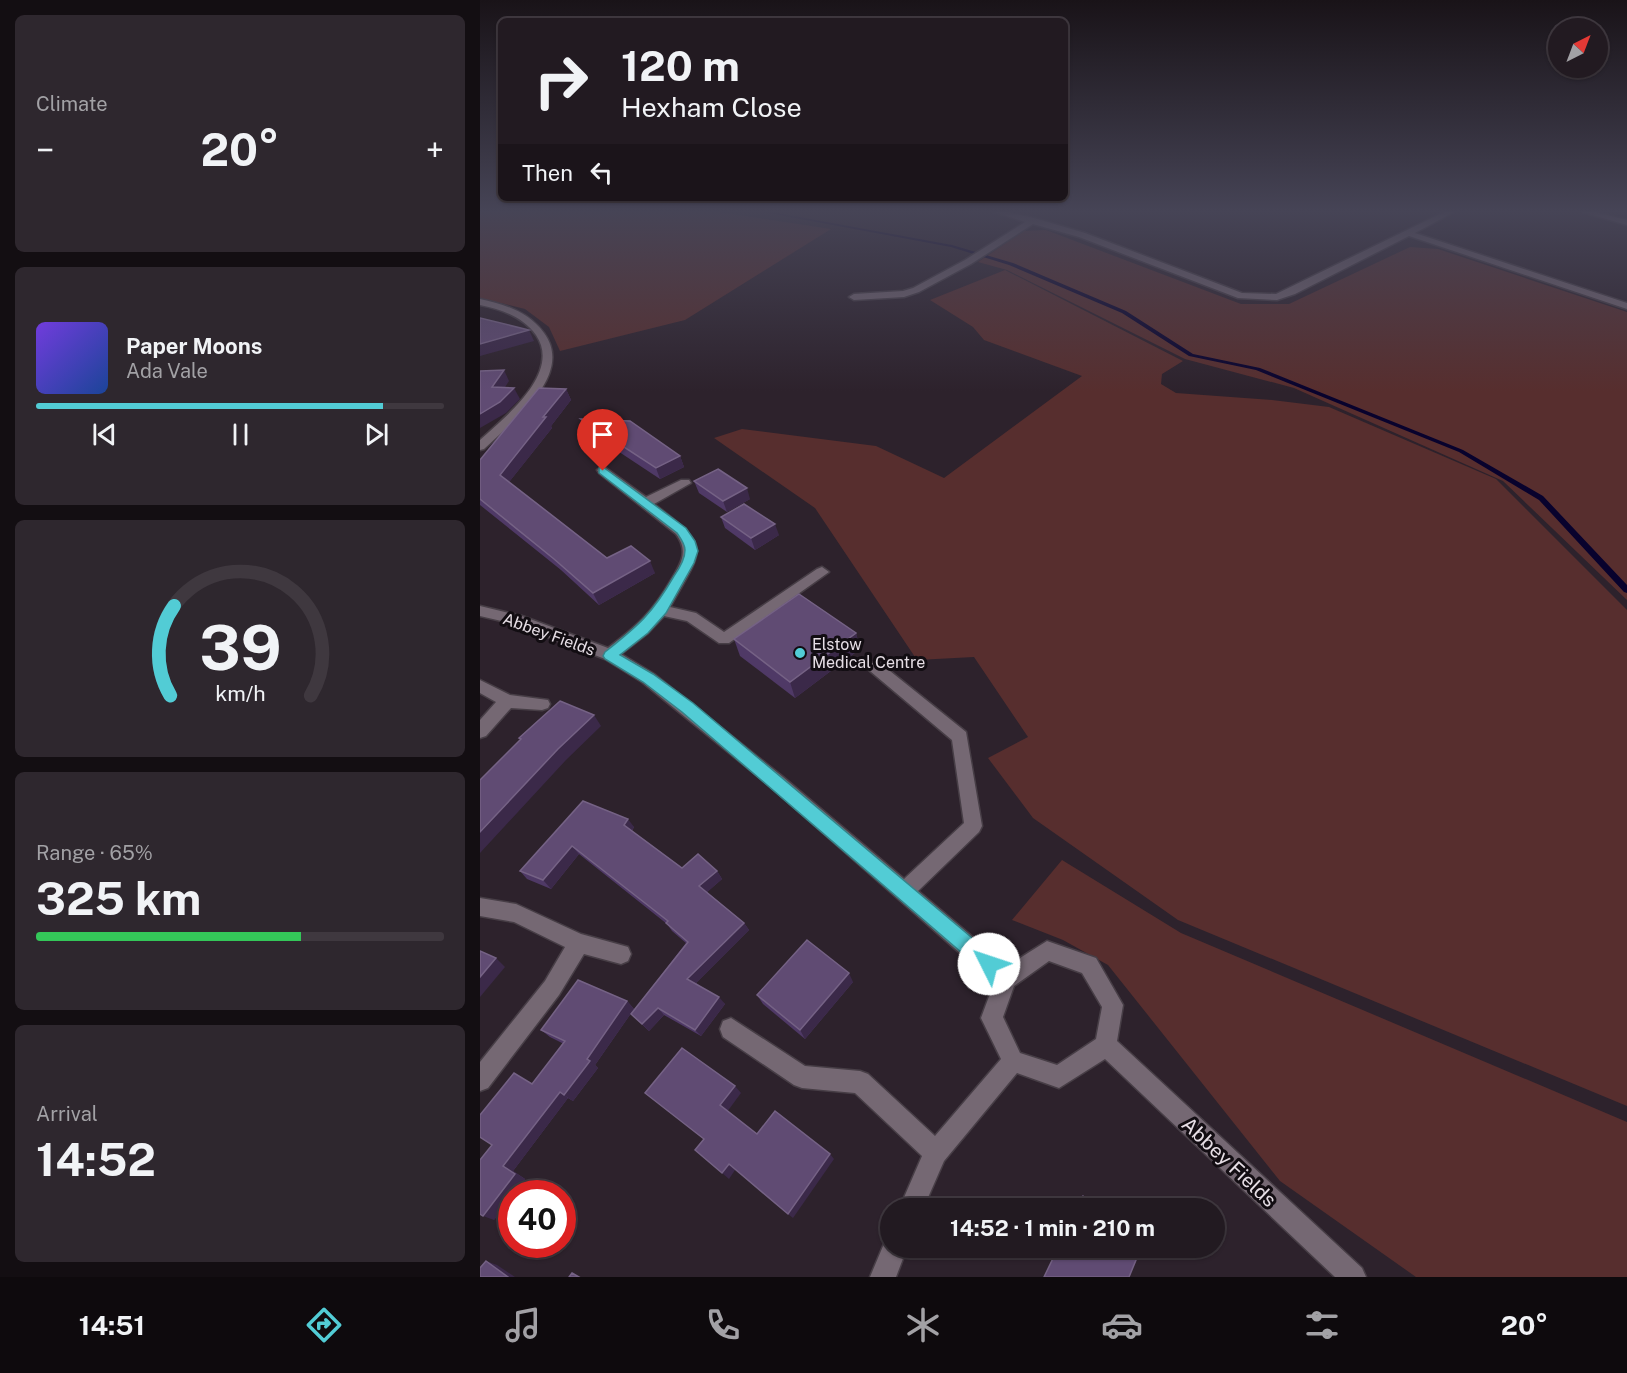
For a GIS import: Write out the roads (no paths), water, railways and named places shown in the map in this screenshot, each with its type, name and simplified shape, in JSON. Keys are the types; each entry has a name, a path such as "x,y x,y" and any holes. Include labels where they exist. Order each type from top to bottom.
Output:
{"street":[{"path":"854,297 904,294 949,272"},
{"path":"1173,272 1225,292 1260,298 1277,297 1292,292 1334,272"},
{"path":"1523,272 1627,306"},
{"path":"480,302 508,310 527,320 539,331 550,349 550,360 543,378 525,402 480,446"},
{"path":"603,471 681,531 689,541 691,551 688,563 661,610 643,629 610,656"},
{"path":"645,504 685,483"},
{"path":"661,610 692,616 724,639 822,572"},
{"name":"Abbey Fields","path":"480,611 517,620 610,656 648,678 905,891 1006,979"},
{"path":"875,667 960,737 973,826 905,891"},
{"path":"480,686 507,701 542,704"},
{"path":"480,731 507,701"},
{"path":"480,908 516,913 579,943 621,954"},
{"path":"480,1080 552,988 579,943"},
{"path":"1047,951 1089,965 1113,1005 1106,1045 1059,1077 1013,1061 992,1018 1006,979 1047,951"},
{"path":"731,1029 802,1077 860,1082 936,1153"},
{"name":"Abbey Fields","path":"1106,1045 1353,1277"},
{"path":"916,1198 936,1153 1013,1061"},
{"path":"884,1277 891,1258"}],"waterway":[{"path":"1029,272 1124,312 1191,355 1258,369 1461,451 1541,498 1627,590"}],"place":[{"name":"Elstow Medical Centre","path":"800,653"}]}
